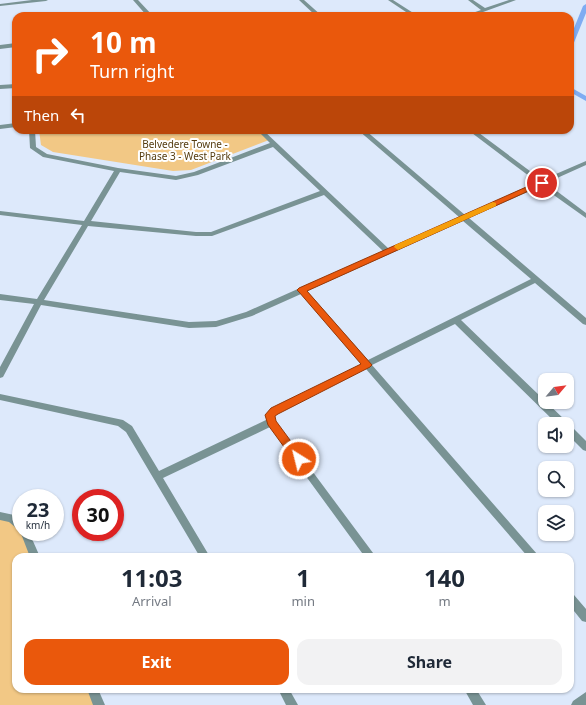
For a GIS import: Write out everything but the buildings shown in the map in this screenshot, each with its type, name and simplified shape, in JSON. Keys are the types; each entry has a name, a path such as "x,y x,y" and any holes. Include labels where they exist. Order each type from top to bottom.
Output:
{"street":[{"path":"0,5 46,0"},
{"path":"134,0 146,12"},
{"path":"301,0 314,12"},
{"path":"390,0 409,12"},
{"path":"470,0 485,10"},
{"path":"479,12 514,0"},
{"path":"0,47 12,46"},
{"path":"0,87 12,86"},
{"path":"0,127 12,126"},
{"path":"32,134 34,148 45,156 118,170 176,178 196,174 274,144"},
{"path":"264,134 388,252"},
{"path":"366,134 586,322"},
{"path":"476,134 586,216"},
{"path":"0,297 189,325 216,324 249,314 586,163"},
{"path":"0,375 39,302 118,170"},
{"path":"0,213 196,234 212,234 324,192"},
{"path":"368,553 271,422 270,415 274,411 536,280"},
{"path":"302,290 531,553"},
{"path":"456,320 556,417"},
{"path":"0,397 120,423 129,429 203,553"},
{"path":"157,476 271,422"},
{"path":"574,435 586,446"},
{"path":"0,516 12,519"},
{"path":"28,541 33,553"},
{"path":"574,602 586,616"},
{"path":"94,693 99,705"},
{"path":"285,693 292,705"},
{"path":"471,693 480,705"},
{"path":"577,705 586,698"}],"green space":[{"name":"Belvedere Towne - Phase 3 - West Park","path":"40,134 264,134 269,140 191,170 173,171 53,152 41,145"},
{"path":"0,516 12,519 12,541 26,541 33,553 12,553 12,693 94,693 99,705 0,705"}],"waterway":[{"path":"574,35 586,6"},
{"path":"574,92 586,99"}],"slow traffic":[{"path":"398,247 493,205"}],"route":[{"path":"299,459 271,422 270,415 274,411 367,365 302,290 542,183"}]}
